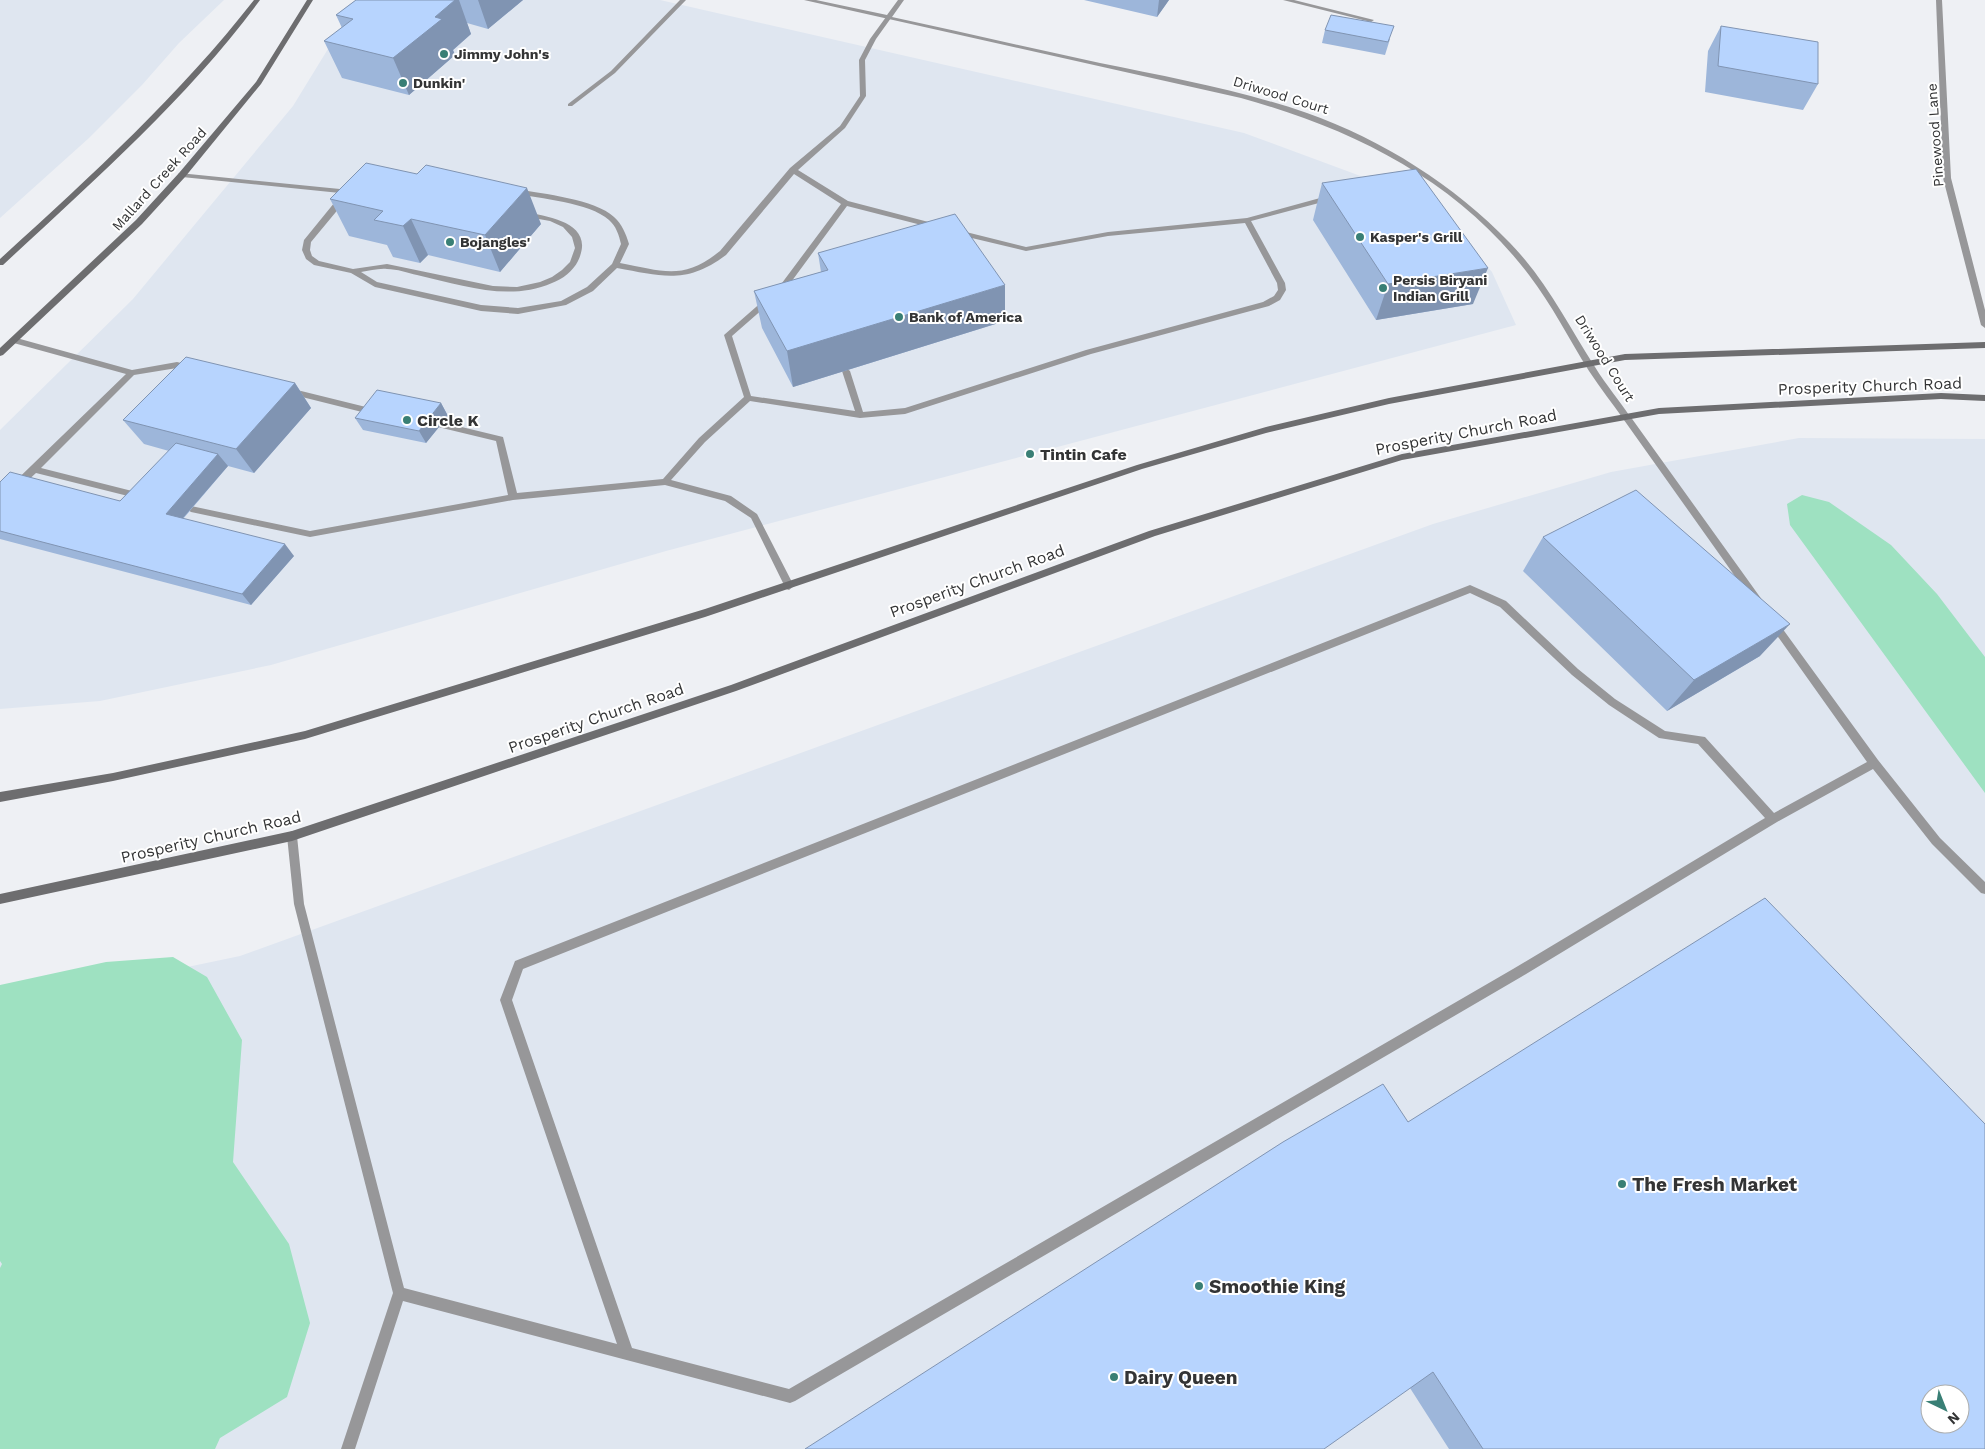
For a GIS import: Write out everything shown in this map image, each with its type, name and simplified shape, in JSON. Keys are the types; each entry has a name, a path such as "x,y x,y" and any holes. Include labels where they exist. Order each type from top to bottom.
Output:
{"main road":[{"path":"0,263 126,146 186,86 257,0"},
{"name":"Mallard Creek Road","path":"0,352 139,222 182,175 259,82 282,50 310,0"},
{"path":"0,796 113,777 305,735 789,586 1140,467 1266,430 1389,401 1625,357 1985,345"},
{"name":"Prosperity Church Road","path":"0,899 292,836 733,688 1152,532 1402,457 1659,412 1941,396 1985,398"}],"street":[{"path":"570,105 613,72 683,0"},
{"name":"Driwood Court","path":"807,0 1237,95 1280,108 1333,125 1377,146 1416,168 1468,207 1508,246 1544,289 1574,335 1589,363 1626,418 1874,763 1936,842 1985,888"},
{"path":"615,265 675,275 689,274 701,269 723,253 793,170 843,127 863,96 862,60 873,39 901,0"},
{"path":"1286,0 1371,20"},
{"name":"Pinewood Lane","path":"1939,0 1947,178 1985,325"},
{"path":"1407,172 1416,168"},
{"path":"793,170 845,203 1026,249 1108,234 1247,220 1337,195"},
{"path":"182,175 348,192 357,190"},
{"path":"348,192 308,242 306,250 309,257 317,263 354,271 375,284 482,308 518,311 542,309 563,303 590,289 615,265 625,244 621,230 609,217 588,207 508,189"},
{"path":"748,398 728,335 781,289 845,203"},
{"path":"354,271 387,266 493,289 510,290 532,287 554,279 570,269 576,259 579,248 573,232 565,224 517,212"},
{"path":"748,398 860,415 905,410 1090,352 1266,304 1276,298 1282,290 1281,283 1247,220"},
{"path":"781,289 788,295"},
{"path":"13,340 132,373 177,364 196,369"},
{"path":"846,371 860,415"},
{"path":"0,501 132,373"},
{"path":"282,390 377,412"},
{"path":"665,482 702,440 748,398"},
{"path":"441,425 500,439 513,497"},
{"path":"34,469 146,498"},
{"path":"191,509 310,534 513,497 665,482 728,498 754,516 789,586"},
{"path":"627,1353 506,1000 519,965 1470,589 1503,604 1575,672 1619,707 1663,735 1701,740 1773,819"},
{"path":"399,1293 790,1396 1517,973 1773,819 1874,763"},
{"path":"292,836 299,904 399,1293 348,1449"}],"shaded area":[{"path":"0,0 224,0 179,43 142,85 89,138 0,218"},
{"path":"358,0 660,0 1244,133 1374,181 1447,221 1492,272 1516,325 666,551 271,665 100,701 0,709 0,430 133,299 293,106"},
{"path":"1799,438 1985,439 1985,1449 0,1449 0,1002 53,995 240,956 1433,524 1611,472"}],"green space":[{"path":"1802,495 1829,502 1891,545 1937,594 1985,657 1985,793 1790,525 1787,504"},
{"path":"173,957 207,977 242,1040 233,1162 289,1244 310,1323 287,1397 220,1438 215,1449 0,1449 0,1268 2,1264 0,1261 0,985 106,962"}],"building":[{"path":"356,0 455,0 435,17 442,19 393,58 324,41 353,19 336,15"},
{"path":"1331,15 1394,26 1388,42 1325,30"},
{"path":"1721,26 1818,42 1818,84 1718,66"},
{"path":"366,163 417,174 426,165 527,188 485,235 411,219 403,226 374,220 383,211 330,199"},
{"path":"1416,169 1488,268 1388,284 1322,183"},
{"path":"955,214 1005,285 787,351 754,291 828,270 818,253"},
{"path":"186,357 295,383 236,449 123,420"},
{"path":"377,390 441,403 419,431 355,418"},
{"path":"176,443 218,454 166,514 285,544 242,594 0,531 0,482 10,472 120,501"},
{"path":"1636,490 1790,624 1694,680 1543,537"},
{"name":"The Fresh Market","path":"1765,898 1985,1124 1985,1449 1483,1449 1433,1372 1324,1449 805,1449 1283,1142 1383,1084 1408,1122"}],"place":[{"name":"Jimmy John's","path":"444,54"},
{"name":"Dunkin'","path":"403,83"},
{"name":"Kasper's Grill","path":"1360,237"},
{"name":"Bojangles'","path":"450,242"},
{"name":"Persis Biryani Indian Grill","path":"1383,288"},
{"name":"Bank of America","path":"899,317"},
{"name":"Circle K","path":"407,420"},
{"name":"Tintin Cafe","path":"1030,454"},
{"name":"The Fresh Market","path":"1622,1184"},
{"name":"Smoothie King","path":"1199,1286"},
{"name":"Dairy Queen","path":"1114,1377"}]}
